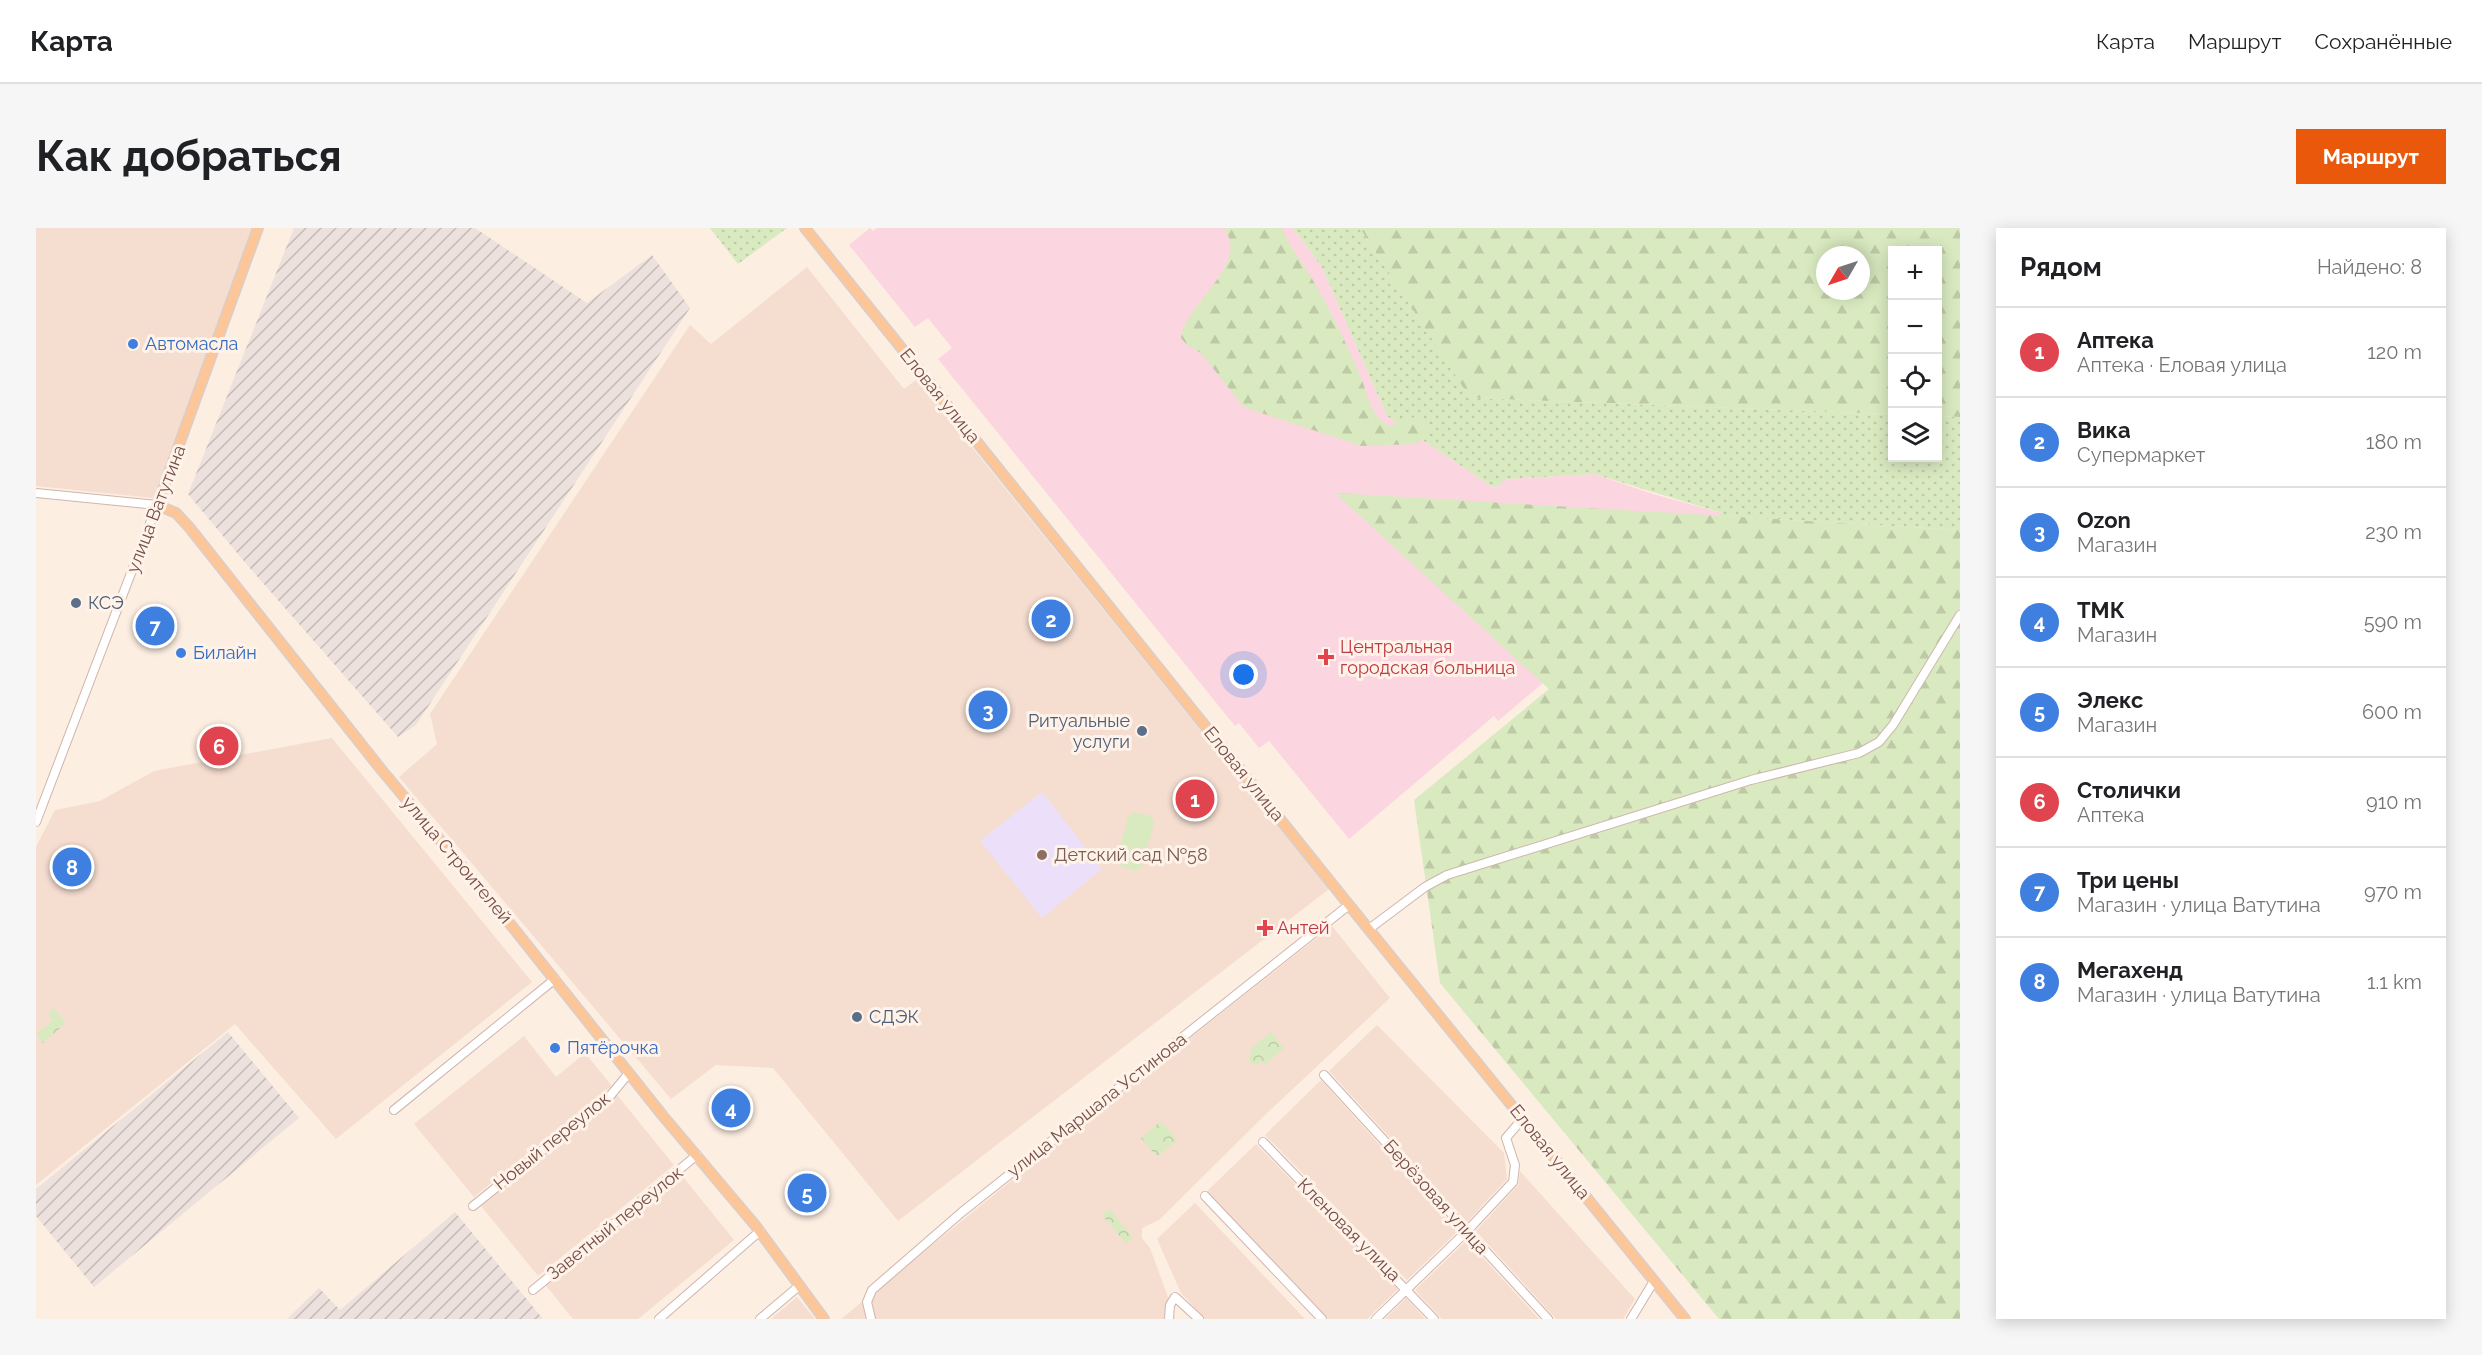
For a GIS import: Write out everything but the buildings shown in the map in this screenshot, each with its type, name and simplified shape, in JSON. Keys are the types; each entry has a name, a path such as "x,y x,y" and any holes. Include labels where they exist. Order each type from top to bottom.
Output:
{"main road":[{"name":"улица Ватутина","path":"157,505 258,228"},
{"name":"Еловая улица","path":"805,228 1685,1319"},
{"name":"улица Строителей","path":"157,505 176,513 189,527 380,768 760,1231 824,1319"}],"street":[{"name":"улица Строителей","path":"36,493 157,505"},
{"name":"улица Ватутина","path":"36,822 157,505"},
{"path":"1369,929 1425,886 1447,875 1751,780 1859,753 1879,742 1893,725 1960,615"},
{"name":"улица Маршала Устинова","path":"871,1319 868,1299 875,1287 884,1279 962,1212 1349,905"},
{"path":"394,1110 555,979"},
{"name":"Новый переулок","path":"472,1206 610,1096 628,1073"},
{"name":"Берёзовая улица","path":"1324,1075 1548,1319"},
{"path":"1376,1319 1467,1231 1513,1182 1515,1165 1506,1138 1523,1118"},
{"name":"Кленовая улица","path":"1263,1142 1434,1319"},
{"name":"Заветный переулок","path":"533,1290 697,1155"},
{"path":"1205,1196 1322,1319"},
{"path":"659,1319 760,1231"},
{"path":"1630,1319 1654,1281"},
{"path":"760,1319 798,1286"},
{"path":"1169,1319 1170,1305 1175,1297 1198,1319"}],"shaded area":[{"path":"36,228 252,228 153,498 36,486"},
{"path":"294,228 475,228 587,303 652,255 690,308 416,725 398,737 188,494"},
{"path":"870,228 873,231 877,228 1293,228 1322,267 1387,416 1494,488 1507,479 1594,474 1653,494 1722,513 1723,531 1498,721 1494,716 1349,839 1269,741 1259,748 1239,723 1235,726 938,359 952,348 928,318 915,327 849,245"},
{"path":"807,267 904,389 917,379 1329,889 898,1221 773,1068 716,1065 671,1099 399,777 437,744 430,714 690,325 711,344"},
{"path":"332,738 532,982 336,1139 235,1024 36,1185 36,847 55,810 100,801 154,771"},
{"name":"Детский сад №58","path":"1042,792 1102,869 1042,918 980,841"},
{"path":"1332,926 1390,998 1267,1113 1159,1220 1142,1228 1142,1238 1150,1248 1168,1297 1165,1319 841,1319 1101,1108"},
{"path":"1377,1025 1504,1153 1507,1179 1467,1222 1329,1071"},
{"path":"228,1032 299,1118 94,1287 36,1216 36,1189"},
{"path":"524,1036 556,1077 585,1053 612,1086 474,1197 414,1124"},
{"path":"1321,1080 1458,1231 1407,1280 1265,1135"},
{"path":"617,1095 674,1165 538,1276 481,1206"},
{"path":"1256,1144 1398,1289 1367,1319 1322,1319 1204,1194"},
{"path":"1520,1171 1635,1299 1623,1319 1556,1319 1476,1231 1518,1185"},
{"path":"679,1172 734,1240 638,1319 573,1319 544,1283"},
{"path":"1195,1203 1305,1319 1205,1319 1181,1293 1157,1239"},
{"path":"455,1212 543,1319 287,1319 319,1288 340,1310"},
{"path":"1467,1240 1539,1319 1442,1319 1415,1290"},
{"path":"797,1297 815,1319 771,1319"},
{"path":"1406,1298 1425,1319 1385,1319"}],"green space":[{"path":"710,228 787,228 738,264"},
{"path":"1224,228 1282,228 1334,319 1374,412 1389,426 1420,415 1427,419 1428,434 1417,444 1361,446 1242,405 1201,353 1187,345 1181,338 1185,324 1224,270 1229,256 1230,242"},
{"path":"1293,228 1360,228 1471,398 1888,414 1888,462 1942,462 1942,416 1960,417 1960,530 1722,516 1722,513 1594,474 1507,479 1494,488 1387,416 1322,267"},
{"path":"1360,228 1960,228 1960,417 1942,416 1942,246 1888,246 1888,414 1470,398"},
{"path":"1335,493 1960,530 1960,1319 1719,1319 1440,983 1414,800 1549,689"},
{"path":"1134,812 1151,816 1154,823 1142,867 1135,871 1121,866 1117,860 1128,816"},
{"path":"54,1008 66,1023 43,1043 36,1034 53,1020 48,1014"},
{"path":"1271,1032 1284,1048 1264,1065 1261,1061 1255,1066 1248,1058 1252,1054 1249,1050"},
{"path":"1161,1121 1177,1140 1157,1157 1141,1138"},
{"path":"1110,1209 1133,1238 1126,1244 1102,1215"}],"place":[{"name":"Автомасла","path":"133,344"},
{"name":"КСЭ","path":"76,603"},
{"name":"Вика","path":"1051,619"},
{"name":"Три цены","path":"155,626"},
{"name":"Билайн","path":"181,653"},
{"name":"Центральная городская больница","path":"1326,657"},
{"name":"Ozon","path":"988,710"},
{"name":"Ритуальные услуги","path":"1142,731"},
{"name":"Столички","path":"219,746"},
{"name":"Аптека","path":"1195,799"},
{"name":"Детский сад №58","path":"1042,855"},
{"name":"Мегахенд","path":"72,867"},
{"name":"Антей","path":"1265,928"},
{"name":"СДЭК","path":"857,1017"},
{"name":"Пятёрочка","path":"555,1048"},
{"name":"ТМК","path":"731,1108"},
{"name":"Элекс","path":"807,1193"}]}
